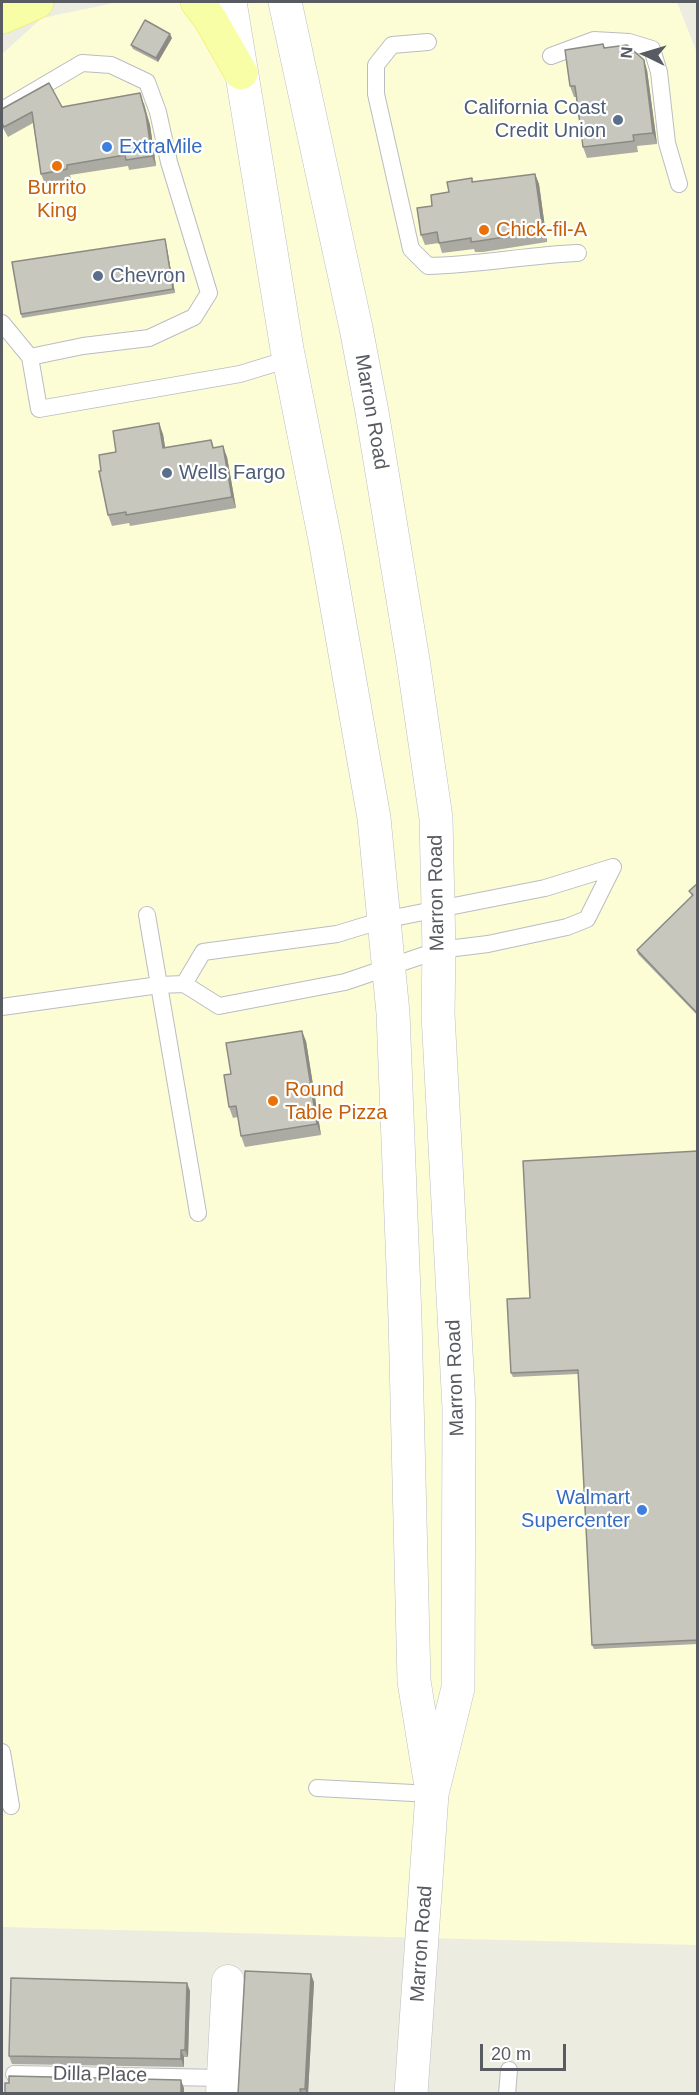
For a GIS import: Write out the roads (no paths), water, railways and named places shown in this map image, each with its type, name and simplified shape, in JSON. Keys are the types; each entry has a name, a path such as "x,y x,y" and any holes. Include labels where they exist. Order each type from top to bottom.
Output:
{"main road":[{"path":"2,17 37,2"},
{"path":"197,2 210,19 241,73"}],"street":[{"name":"Marron Road","path":"230,2 289,359 374,818 393,1013 405,1318 414,1681 432,1794"},
{"name":"Marron Road","path":"285,2 372,412 436,818 438,1014 459,1408 458,1688 432,1794 422,1968 411,2094"},
{"path":"222,2086 228,1981"}],"lane":[{"path":"551,56 594,40 629,42 652,49 659,72 667,143 679,184"},
{"path":"428,42 392,45 376,65 376,94 411,249 428,266 462,265 578,253"},
{"path":"2,110 82,63 111,65 147,82 158,112 169,162 209,293 194,317 149,338 83,346 30,357"},
{"path":"2,323 30,357 39,409 240,374 289,359"},
{"path":"2,1007 159,985 184,984 219,1006 345,982 439,950 488,944 567,927 587,919 613,867 545,888 438,907 337,934 203,952 184,984"},
{"path":"147,915 198,1213"},
{"path":"2,1752 11,1806"},
{"path":"317,1788 432,1794"},
{"path":"507,2094 509,2070"},
{"name":"Dilla Place","path":"14,2074 222,2086"}],"place":[{"name":"California Coast Credit Union","path":"618,120"},
{"name":"ExtraMile","path":"107,147"},
{"name":"Burrito King","path":"57,166"},
{"name":"Chick-fil-A","path":"484,230"},
{"name":"Chevron","path":"98,276"},
{"name":"Wells Fargo","path":"167,473"},
{"name":"Round Table Pizza","path":"273,1101"},
{"name":"Walmart Supercenter","path":"642,1510"}]}
